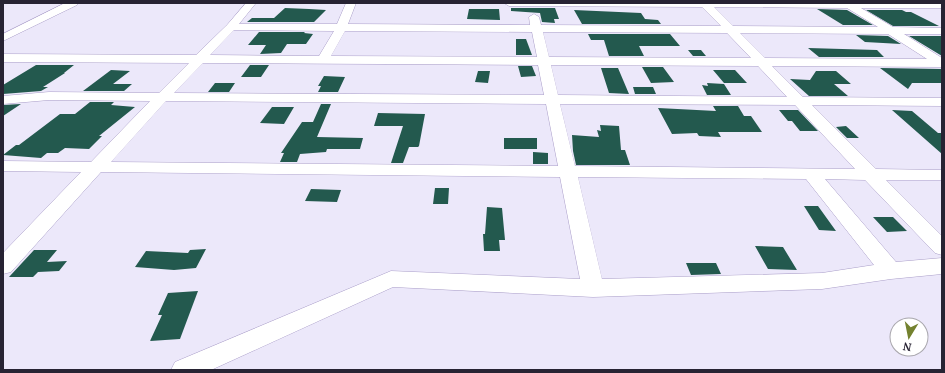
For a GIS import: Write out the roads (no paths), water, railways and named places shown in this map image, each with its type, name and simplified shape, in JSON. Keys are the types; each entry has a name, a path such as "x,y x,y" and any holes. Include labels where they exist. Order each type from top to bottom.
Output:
{"street":[{"path":"3,38 73,3"},
{"path":"3,266 162,97 231,27 251,3"},
{"path":"323,60 341,28 351,3"},
{"path":"509,3 942,5"},
{"path":"531,3 593,288"},
{"path":"704,4 942,248"},
{"path":"847,4 942,63"},
{"path":"231,27 942,31"},
{"path":"3,58 942,63"},
{"path":"3,100 49,96 942,102"},
{"path":"3,166 942,175"},
{"path":"811,174 891,271"},
{"path":"184,370 391,279 593,288 822,281 891,271 942,266"}]}
